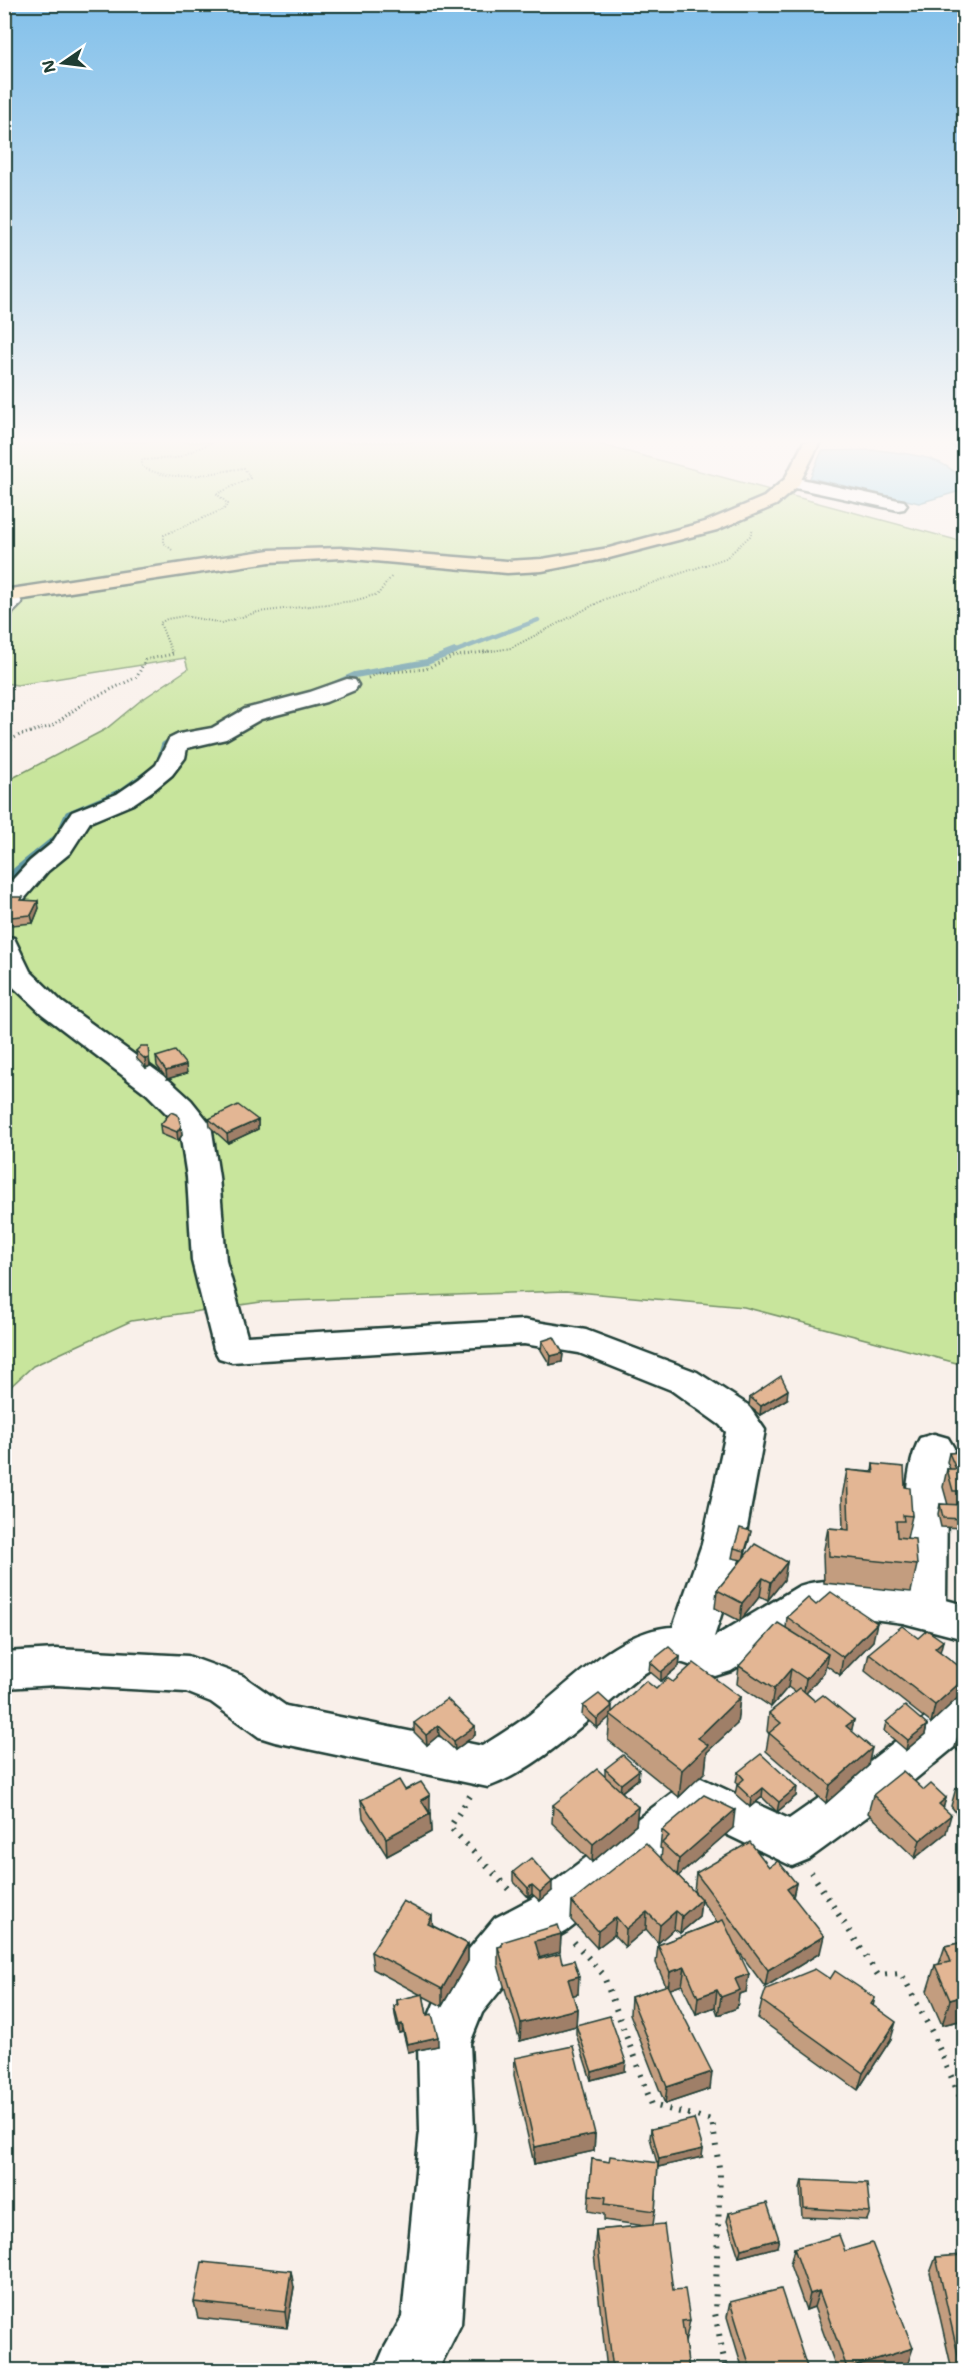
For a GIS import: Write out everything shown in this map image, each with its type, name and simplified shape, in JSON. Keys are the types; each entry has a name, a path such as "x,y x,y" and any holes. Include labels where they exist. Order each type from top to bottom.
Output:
{"main road":[{"path":"6,601 186,567 270,555 341,553 507,567 542,565 610,553"}],"street":[{"path":"4,906 39,866 61,848 81,817 125,799 147,784 164,770 173,758 177,744 187,739 218,734 253,714 318,697 347,685"},
{"path":"4,944 17,975 52,1008 158,1087 180,1107 195,1125 203,1177 209,1261 232,1349 524,1332 586,1342 619,1354 684,1381 734,1414 746,1430 723,1544 689,1644"},
{"path":"924,1612 927,1492 934,1448"},
{"path":"4,1670 57,1668 188,1674 226,1689 274,1723 488,1767 544,1730 623,1665 660,1645 689,1644 715,1658 814,1598 842,1598 924,1612 964,1622"},
{"path":"405,2370 432,2324 447,2130 444,2043 462,1997 513,1935 544,1918 701,1799 792,1844 873,1786 964,1713"}],"path":[{"path":"173,553 186,567"},
{"path":"347,685 380,673 426,669 452,657 510,648 605,599 726,558 732,553"},
{"path":"4,743 20,735 52,726 85,702 137,677 145,660 173,654 160,623 167,619 184,616 222,623 258,612 353,601 378,594 392,576 400,571"},
{"path":"488,1767 450,1827 603,1974 652,2105 712,2120 720,2174 715,2313 726,2370"},
{"path":"792,1844 878,1975 901,1973 932,2032 964,2106"}],"green space":[{"path":"5,553 964,553 964,1365 744,1307 566,1291 261,1302 131,1321 33,1366 9,1388 5,1388 5,782 106,729 140,701 188,669 185,658 17,685 5,683"}],"building":[{"path":"12,897 38,901 31,915 11,917 7,904"},
{"path":"141,1046 148,1046 149,1058 145,1059 136,1051"},
{"path":"175,1051 186,1065 166,1071 156,1057"},
{"path":"238,1105 258,1120 227,1134 209,1119"},
{"path":"171,1112 178,1115 181,1126 177,1132 160,1125"},
{"path":"554,1337 563,1353 551,1356 542,1341"},
{"path":"781,1376 788,1390 761,1406 750,1397"},
{"path":"964,1452 964,1469 956,1469 949,1453"},
{"path":"873,1464 904,1467 905,1487 910,1488 912,1516 903,1515 904,1521 896,1521 897,1537 915,1539 917,1565 829,1556 828,1528 849,1530 847,1470 874,1473"},
{"path":"947,1469 964,1469 964,1491 953,1491"},
{"path":"940,1504 964,1505 964,1519 943,1518"},
{"path":"740,1528 751,1531 745,1551 734,1548"},
{"path":"755,1544 787,1562 771,1582 763,1578 742,1603 717,1590"},
{"path":"831,1592 877,1623 843,1657 787,1617 808,1598 816,1605"},
{"path":"778,1623 828,1654 806,1679 791,1669 774,1689 739,1666"},
{"path":"902,1626 918,1638 927,1630 943,1641 935,1648 964,1670 964,1679 935,1705 869,1653"},
{"path":"669,1647 680,1657 661,1672 650,1662"},
{"path":"694,1663 740,1697 698,1738 708,1745 682,1770 610,1714 646,1681 656,1689 667,1678 673,1682"},
{"path":"800,1688 815,1701 823,1695 854,1720 846,1726 872,1748 830,1785 769,1733 781,1723 769,1713"},
{"path":"599,1694 612,1706 597,1719 583,1706"},
{"path":"447,1699 475,1726 454,1741 438,1726 426,1735 414,1723"},
{"path":"905,1706 927,1725 908,1740 886,1722"},
{"path":"761,1754 797,1787 779,1802 763,1788 751,1798 737,1785 744,1779 738,1772"},
{"path":"623,1755 639,1770 621,1784 605,1769"},
{"path":"597,1769 638,1807 593,1844 553,1805"},
{"path":"903,1771 924,1790 931,1784 946,1798 939,1804 951,1815 920,1840 873,1795"},
{"path":"399,1780 405,1790 421,1782 430,1795 421,1800 430,1814 386,1838 361,1800"},
{"path":"964,1784 964,1799 956,1788"},
{"path":"704,1795 735,1810 679,1859 662,1843 669,1836 662,1830"},
{"path":"750,1842 769,1867 778,1861 796,1883 787,1889 824,1936 768,1970 696,1873"},
{"path":"646,1843 701,1899 682,1916 676,1911 660,1925 647,1912 626,1929 616,1917 598,1931 572,1902"},
{"path":"531,1858 552,1882 540,1892 532,1885 528,1888 513,1872"},
{"path":"403,1901 432,1916 428,1924 468,1944 442,1989 371,1952"},
{"path":"723,1920 749,1974 735,1979 740,1990 721,1997 717,1990 698,1997 685,1967 670,1972 658,1945"},
{"path":"558,1925 561,1934 535,1941 540,1959 560,1954 562,1963 574,1960 579,1976 568,1979 577,2009 521,2023 498,1947 502,1946 502,1942"},
{"path":"964,1942 964,1996 950,2000 935,1965 951,1962 945,1946"},
{"path":"815,1969 830,1979 835,1971 875,1998 871,2004 896,2022 863,2073 762,2001 766,1989"},
{"path":"668,1985 712,2072 667,2087 631,1997"},
{"path":"423,1994 427,2015 432,2014 438,2037 407,2044 394,2006 398,2005 397,2000"},
{"path":"610,2016 626,2062 592,2072 576,2025"},
{"path":"573,2046 595,2134 535,2147 515,2058"},
{"path":"694,2119 703,2149 659,2159 651,2129"},
{"path":"610,2156 658,2163 655,2211 605,2204 606,2197 589,2195 592,2159 609,2162"},
{"path":"802,2180 867,2183 870,2212 804,2208"},
{"path":"767,2203 779,2239 741,2249 729,2213"},
{"path":"664,2224 673,2290 685,2289 690,2320 682,2321 689,2370 613,2370 596,2230"},
{"path":"839,2235 845,2251 872,2243 913,2348 847,2368 819,2291 810,2294 794,2248"},
{"path":"964,2255 964,2359 959,2359 936,2257"},
{"path":"202,2262 291,2271 285,2312 194,2302"},
{"path":"781,2289 808,2370 751,2370 730,2302"}],"waterway":[{"path":"451,653 538,620"},
{"path":"328,687 355,675 427,662 455,651"},
{"path":"159,762 164,745 175,738"},
{"path":"4,884 16,870 58,836 68,814 122,791 150,771"}]}
